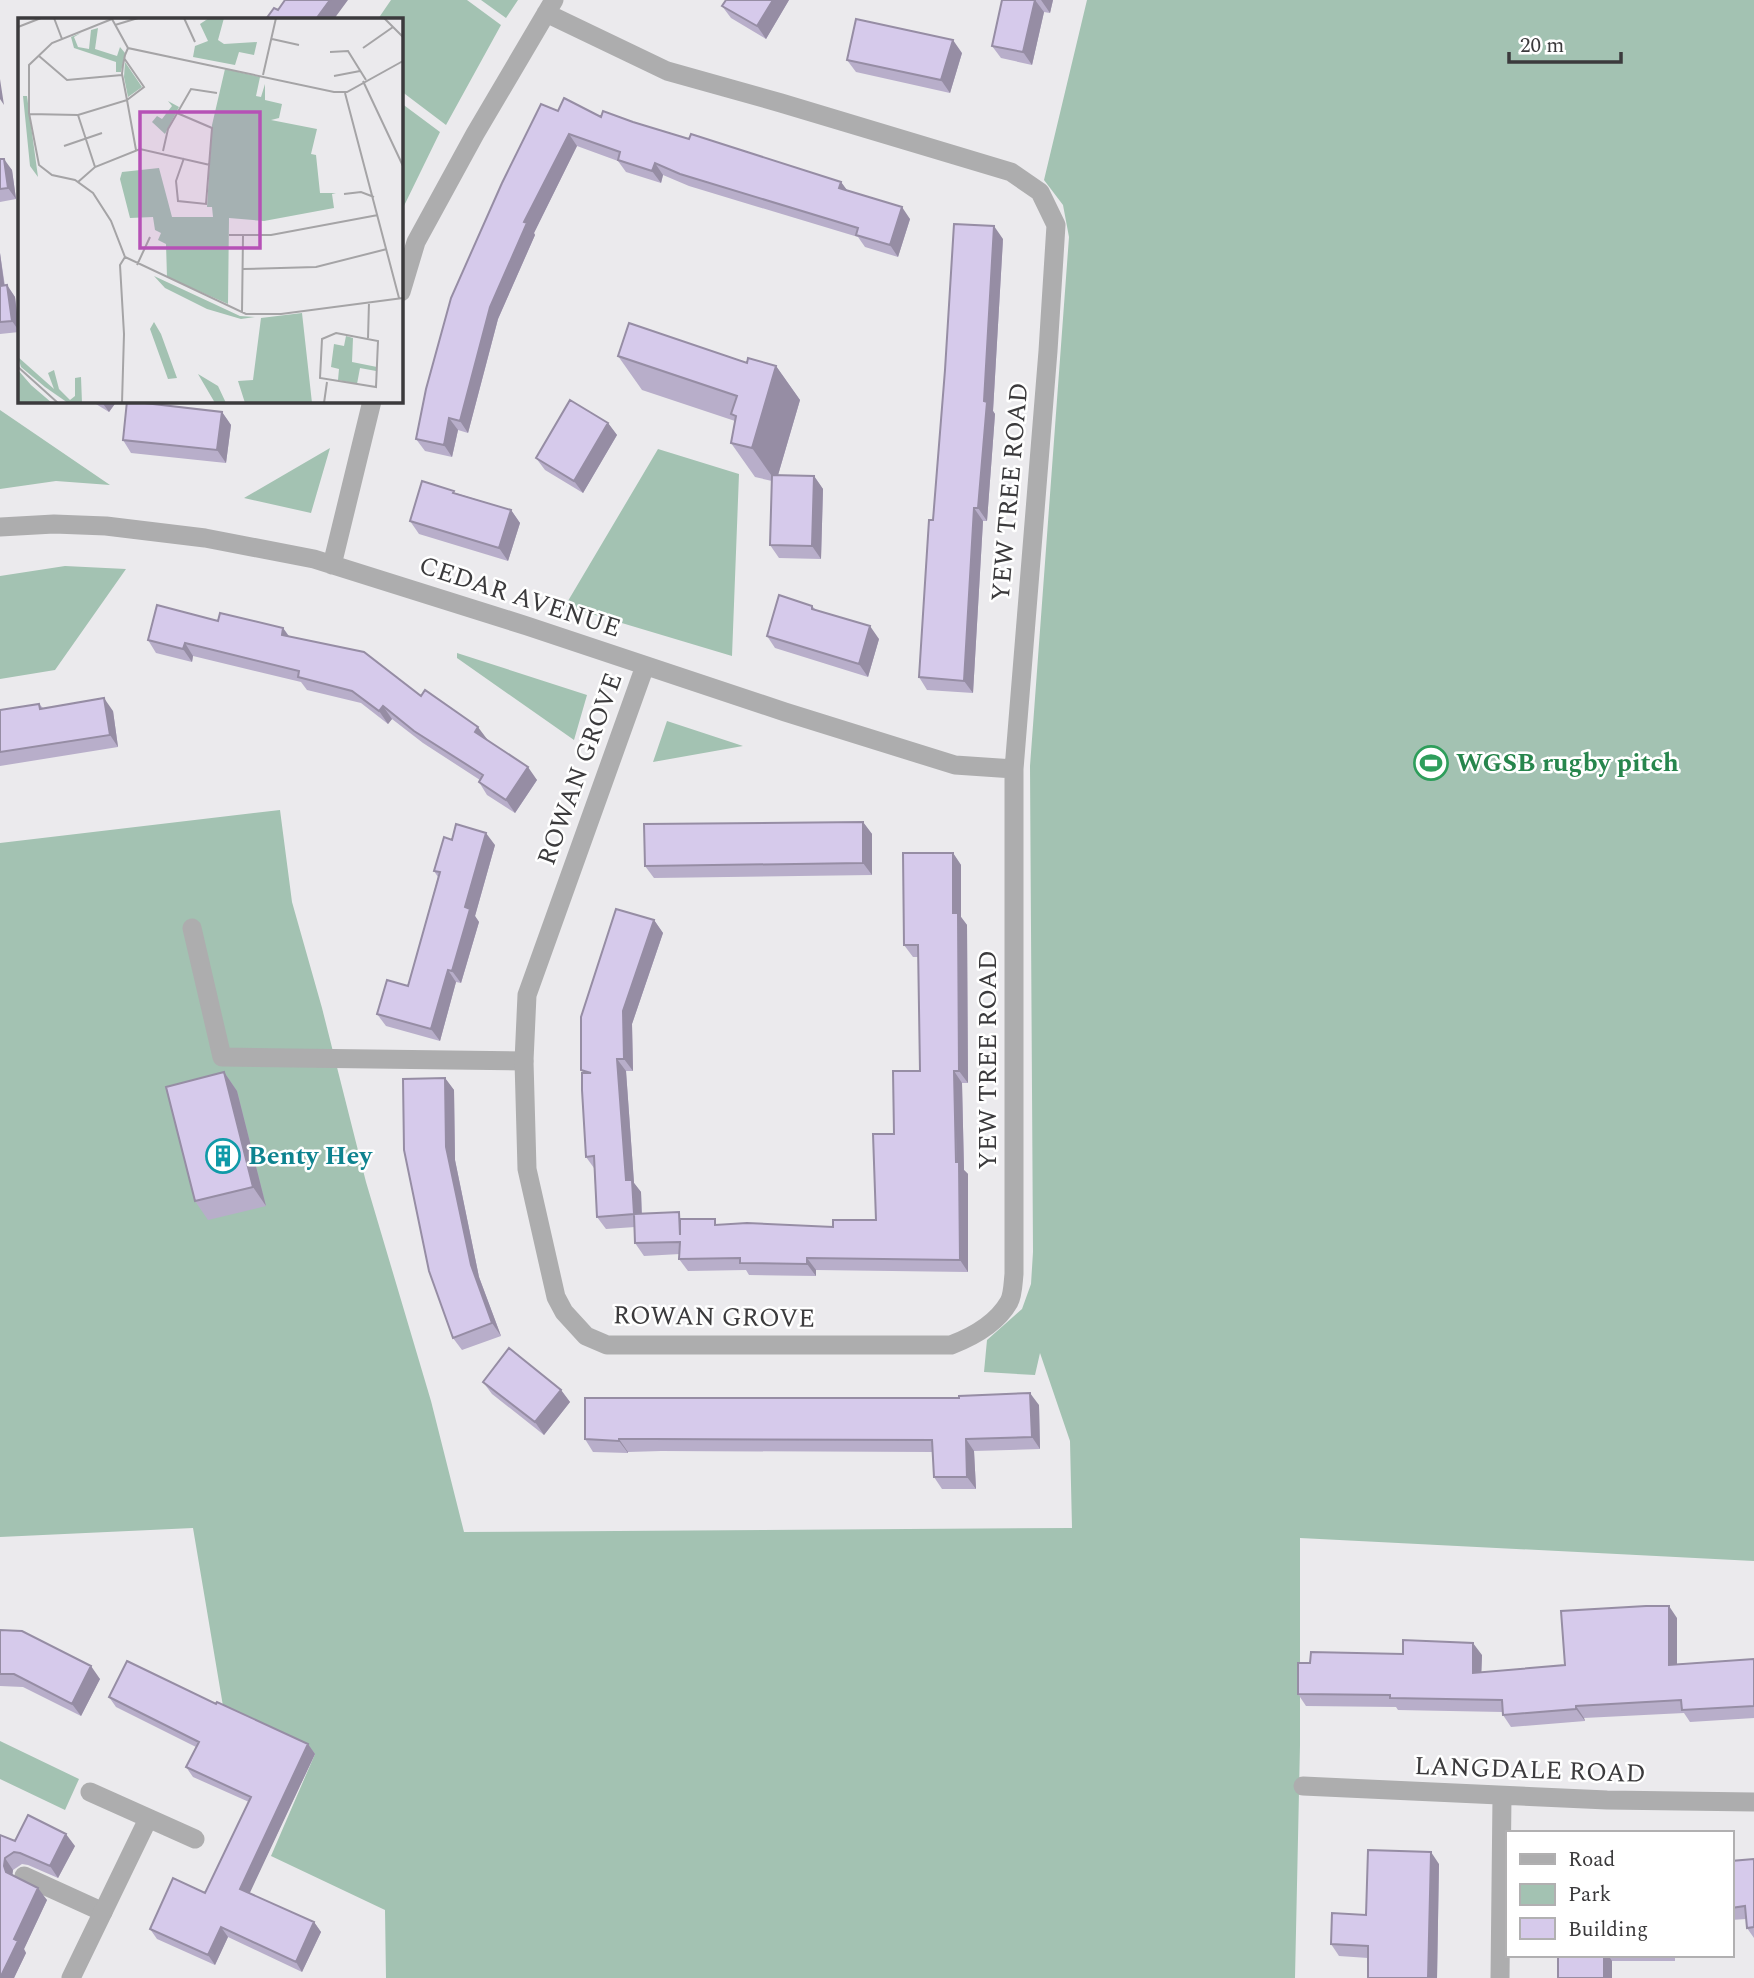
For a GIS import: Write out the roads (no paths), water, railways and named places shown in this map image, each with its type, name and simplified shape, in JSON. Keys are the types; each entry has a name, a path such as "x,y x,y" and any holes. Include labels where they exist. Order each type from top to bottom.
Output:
{"street":[{"path":"402,289 416,243 475,134 550,7"},
{"name":"YEW TREE ROAD","path":"550,7 667,71 1011,172 1040,192 1056,225 1014,769 1014,1274 1010,1300 993,1320"},
{"path":"332,565 372,402"},
{"name":"CEDAR AVENUE","path":"0,527 54,524 106,526 205,538 314,559 955,765 1014,769"},
{"name":"ROWAN GROVE","path":"645,666 527,995 524,1061 527,1169 556,1297 564,1312 586,1336 607,1345 950,1345 968,1339 993,1320"},
{"path":"192,928 222,1057 524,1061"},
{"name":"LANGDALE ROAD","path":"1303,1786 1607,1800 1754,1802"},
{"path":"90,1792 195,1839"},
{"path":"1500,1978 1502,1796"},
{"path":"71,1978 148,1819"},
{"path":"24,1876 103,1912"}],"place":[{"name":"WGSB rugby pitch","path":"1431,763"},
{"name":"Benty Hey","path":"223,1156"}]}
